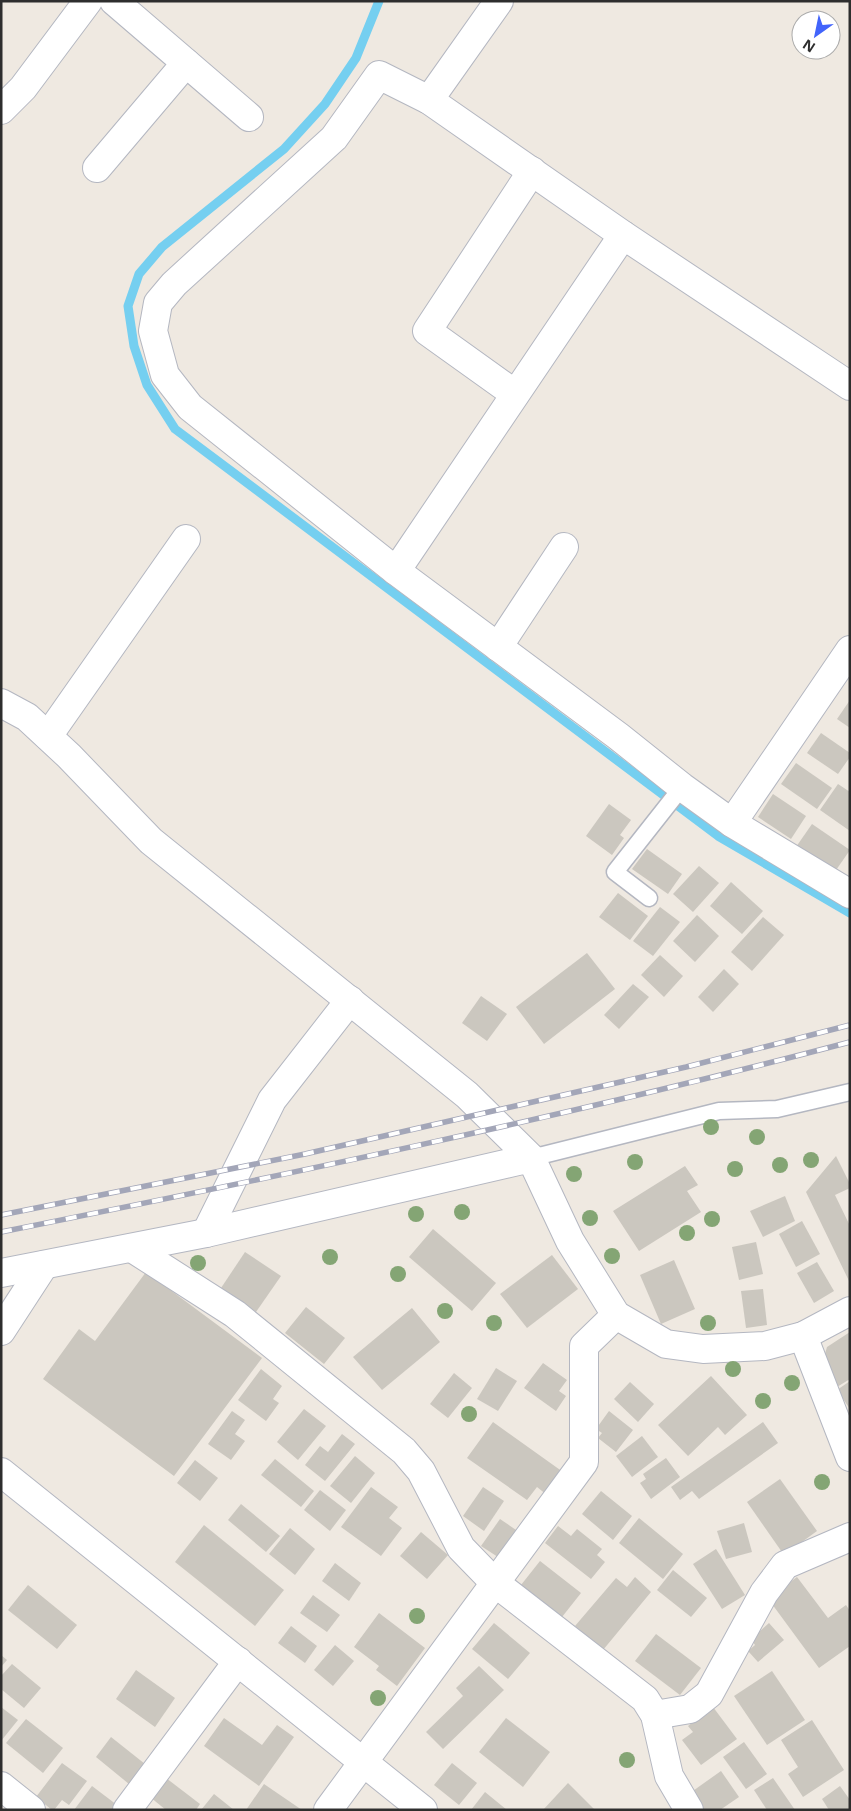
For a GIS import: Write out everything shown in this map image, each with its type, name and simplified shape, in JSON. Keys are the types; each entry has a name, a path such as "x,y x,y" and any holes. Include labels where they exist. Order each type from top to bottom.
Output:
{"street":[{"path":"1,110 23,88 88,1"},
{"path":"114,1 249,117"},
{"path":"429,100 499,1"},
{"path":"97,168 186,63"},
{"path":"850,386 623,235 429,100 378,75 334,138 174,284 158,303 152,331 165,375 190,407 396,571 682,787 732,823 850,894"},
{"path":"515,394 427,331 532,171"},
{"path":"396,571 623,235"},
{"path":"48,736 186,539"},
{"path":"498,647 564,547"},
{"path":"732,823 850,650"},
{"path":"1,703 27,716 151,841 467,1095 531,1158 570,1241 616,1315 666,1344 702,1349 765,1346 803,1336 850,1311"},
{"path":"206,1233 272,1100 350,1000"},
{"path":"1,1274 206,1233 531,1158"},
{"path":"132,1248 235,1314 404,1451 422,1471 461,1548 494,1582 646,1699 655,1715 669,1776 689,1810"},
{"path":"1,1331 44,1265"},
{"path":"328,1810 584,1462 584,1346 616,1315"},
{"path":"803,1336 850,1457"},
{"path":"1,1472 363,1760 423,1810"},
{"path":"655,1715 690,1709 709,1694 764,1593 786,1565 850,1537"},
{"path":"127,1810 238,1661"},
{"path":"1,1786 32,1810"}],"lane":[{"path":"649,898 615,872 682,787"},
{"path":"531,1158 719,1110 777,1110 850,1092"}],"building":[{"path":"850,700 850,728 837,719"},
{"path":"821,733 850,753 850,757 838,774 807,753"},
{"path":"796,763 832,788 817,809 781,784"},
{"path":"838,784 850,792 850,831 820,810"},
{"path":"773,794 806,816 791,839 758,817"},
{"path":"609,804 631,820 620,835 624,838 612,855 586,836"},
{"path":"812,824 850,850 834,873 796,847"},
{"path":"647,849 682,874 668,894 632,869"},
{"path":"699,866 719,883 693,912 673,894"},
{"path":"731,882 763,911 742,934 710,906"},
{"path":"618,893 648,916 630,940 599,917"},
{"path":"660,907 680,922 653,956 633,941"},
{"path":"697,915 719,936 695,962 673,941"},
{"path":"763,917 784,935 752,971 731,952"},
{"path":"587,953 615,989 544,1044 516,1007"},
{"path":"660,955 683,976 664,997 641,975"},
{"path":"724,969 739,984 713,1012 698,997"},
{"path":"633,984 649,997 619,1029 604,1015"},
{"path":"481,996 507,1014 487,1041 462,1023"},
{"path":"836,1156 850,1184 850,1188 835,1195 850,1226 850,1283 806,1192"},
{"path":"685,1166 698,1185 687,1191 701,1212 639,1251 613,1211"},
{"path":"785,1196 795,1221 763,1237 750,1211"},
{"path":"802,1221 820,1254 796,1267 779,1234"},
{"path":"433,1229 496,1283 472,1311 409,1257"},
{"path":"756,1242 763,1274 739,1280 732,1247"},
{"path":"245,1252 281,1276 256,1312 221,1288"},
{"path":"552,1255 578,1289 527,1328 500,1294"},
{"path":"674,1260 695,1309 661,1324 640,1275"},
{"path":"817,1262 834,1291 814,1303 797,1273"},
{"path":"146,1272 262,1358 174,1476 43,1379 79,1329 95,1341"},
{"path":"763,1289 767,1325 746,1328 741,1291"},
{"path":"306,1307 345,1338 324,1364 285,1333"},
{"path":"412,1308 440,1342 382,1390 353,1357"},
{"path":"850,1332 850,1379 837,1387 822,1364 827,1347"},
{"path":"543,1363 567,1380 559,1391 566,1396 556,1411 524,1388"},
{"path":"496,1368 517,1381 498,1411 477,1399"},
{"path":"261,1369 282,1386 273,1399 279,1403 266,1421 238,1400"},
{"path":"454,1373 472,1388 448,1418 430,1404"},
{"path":"711,1376 747,1415 725,1435 718,1427 688,1456 658,1425"},
{"path":"850,1381 850,1409 837,1390"},
{"path":"630,1382 654,1404 638,1422 614,1399"},
{"path":"304,1409 326,1426 298,1460 277,1442"},
{"path":"232,1411 245,1420 235,1434 245,1441 231,1460 208,1444"},
{"path":"609,1411 633,1430 616,1452 598,1438 602,1433 596,1429"},
{"path":"493,1422 563,1472 547,1495 537,1487 527,1500 467,1458"},
{"path":"763,1422 778,1443 699,1499 692,1491 680,1500 671,1487"},
{"path":"342,1434 355,1444 325,1481 305,1465 320,1446 328,1452"},
{"path":"642,1436 658,1457 632,1477 616,1456"},
{"path":"355,1456 375,1473 351,1503 330,1486"},
{"path":"666,1458 680,1477 651,1499 640,1483 646,1479 643,1474"},
{"path":"275,1459 314,1491 301,1507 261,1475"},
{"path":"195,1460 218,1478 200,1501 177,1483"},
{"path":"780,1479 817,1531 784,1555 747,1502"},
{"path":"371,1487 398,1507 389,1518 402,1528 381,1556 341,1527"},
{"path":"483,1487 504,1501 484,1531 463,1516"},
{"path":"320,1490 346,1510 330,1531 304,1510"},
{"path":"601,1491 632,1516 613,1540 582,1514"},
{"path":"241,1504 280,1536 266,1552 228,1520"},
{"path":"639,1518 683,1554 663,1579 619,1543"},
{"path":"500,1519 519,1532 501,1559 481,1546"},
{"path":"744,1523 752,1552 726,1559 717,1531"},
{"path":"204,1525 284,1590 255,1626 175,1562"},
{"path":"558,1526 571,1536 577,1529 602,1549 597,1555 605,1562 591,1579 545,1543"},
{"path":"290,1528 315,1549 295,1575 269,1554"},
{"path":"421,1532 448,1555 427,1579 400,1556"},
{"path":"716,1549 745,1595 722,1609 693,1564"},
{"path":"540,1561 581,1593 562,1617 521,1585"},
{"path":"335,1563 361,1583 349,1601 322,1581"},
{"path":"673,1570 707,1598 691,1617 657,1590"},
{"path":"635,1577 651,1592 603,1650 575,1626 616,1578 627,1587"},
{"path":"797,1577 828,1618 846,1605 850,1611 850,1646 819,1668 772,1604 778,1591"},
{"path":"28,1585 77,1625 57,1649 8,1610"},
{"path":"313,1595 340,1615 327,1632 300,1613"},
{"path":"379,1613 425,1648 397,1686 376,1670 379,1666 354,1647"},
{"path":"494,1623 530,1653 508,1679 472,1649"},
{"path":"769,1623 784,1640 758,1662 748,1651 755,1645 751,1639"},
{"path":"291,1626 317,1646 305,1663 278,1643"},
{"path":"656,1634 701,1668 680,1695 635,1661"},
{"path":"335,1645 354,1661 333,1686 314,1670"},
{"path":"1,1655 7,1660 1,1667"},
{"path":"12,1664 41,1688 24,1708 1,1689 1,1676"},
{"path":"479,1666 504,1690 443,1749 426,1732 463,1696 456,1688"},
{"path":"136,1670 175,1698 155,1727 116,1699"},
{"path":"772,1671 805,1720 767,1745 734,1696"},
{"path":"1,1707 18,1720 1,1741"},
{"path":"713,1707 737,1739 701,1765 682,1740 693,1732 688,1726"},
{"path":"224,1718 262,1745 277,1725 294,1737 259,1786 204,1746"},
{"path":"506,1718 550,1752 523,1787 479,1752"},
{"path":"26,1719 63,1748 43,1773 6,1743"},
{"path":"812,1720 844,1770 803,1797 788,1774 798,1767 781,1740"},
{"path":"111,1737 145,1764 129,1784 96,1757"},
{"path":"744,1742 767,1774 746,1789 723,1757"},
{"path":"62,1763 87,1781 69,1805 62,1800 52,1810 36,1797"},
{"path":"452,1763 477,1783 459,1805 434,1785"},
{"path":"721,1771 739,1797 720,1810 703,1810 690,1793"},
{"path":"166,1778 200,1804 196,1810 166,1810 150,1797"},
{"path":"773,1778 795,1810 767,1810 754,1790"},
{"path":"568,1783 595,1810 543,1810"},
{"path":"264,1784 302,1810 246,1810"},
{"path":"92,1786 117,1805 113,1810 74,1810"},
{"path":"840,1786 850,1800 850,1810 829,1810 822,1799"},
{"path":"485,1792 507,1810 471,1810"},
{"path":"214,1794 234,1810 201,1810"}],"waterway":[{"path":"379,1 356,58 325,104 284,149 162,247 139,274 128,306 134,346 147,385 175,429 718,836 850,913"}],"railway":[{"path":"1,1215 305,1154 686,1067 850,1025"},
{"path":"1,1232 214,1189 533,1120 850,1042"}]}
